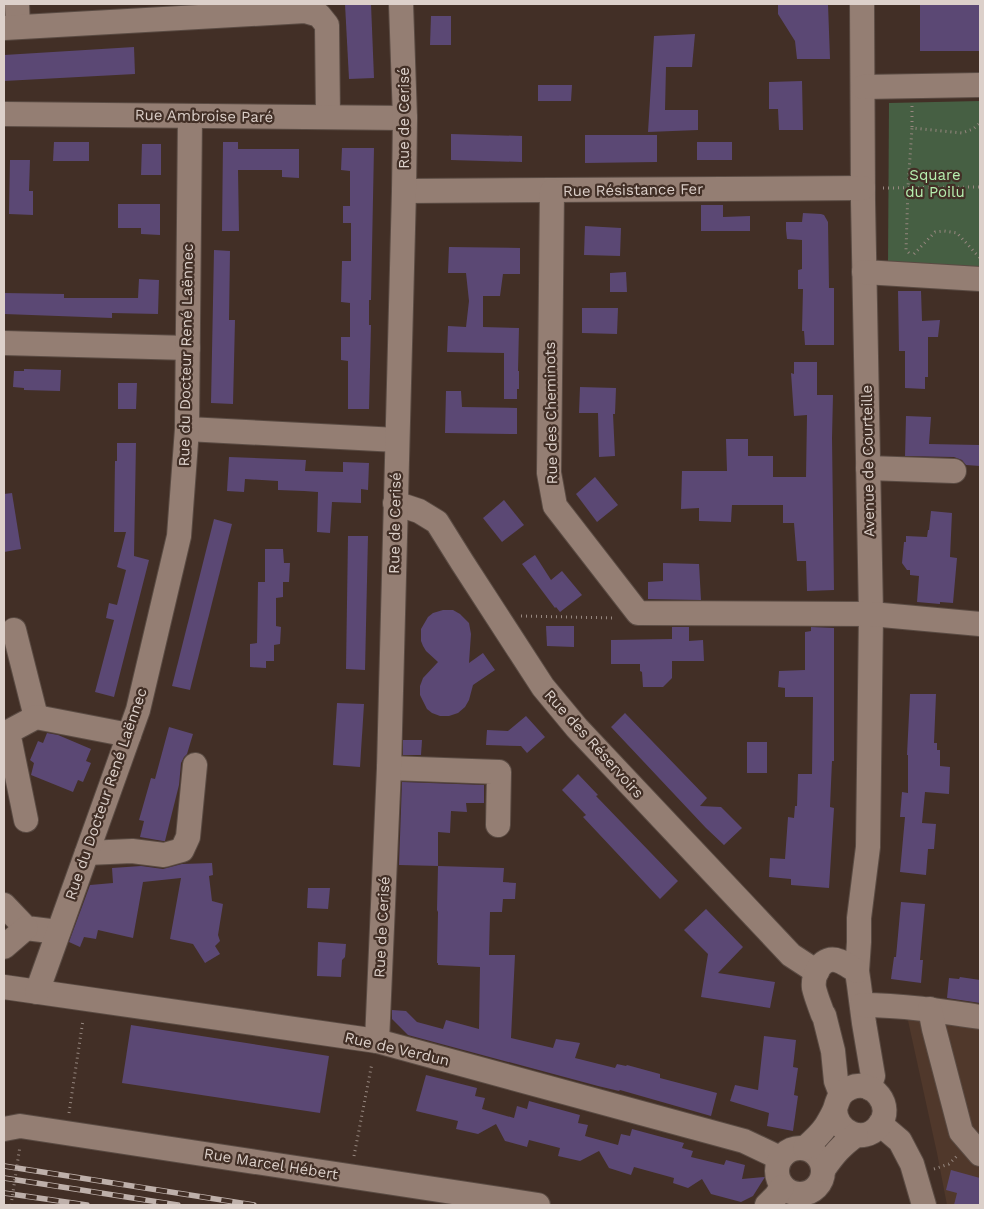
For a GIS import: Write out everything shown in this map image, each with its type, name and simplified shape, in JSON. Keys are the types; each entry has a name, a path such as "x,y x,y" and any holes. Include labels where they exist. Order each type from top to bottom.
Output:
{"street":[{"name":"Rue de Cerisé","path":"375,1052 390,768 404,191 405,118 401,4"},
{"name":"Avenue de Courteille","path":"862,4 864,272 871,614 868,848 856,971 873,1076 870,1088"},
{"path":"13,19 305,11 319,15 327,25 328,117"},
{"path":"862,87 980,86"},
{"name":"Rue Ambroise Paré","path":"4,114 405,118"},
{"name":"Rue du Docteur René Laënnec","path":"37,992 138,710 179,536 187,430 190,116"},
{"name":"Rue Résistance Fer","path":"404,191 863,188"},
{"name":"Rue des Cheminots","path":"552,191 549,473 555,506 638,613"},
{"path":"864,272 980,279"},
{"path":"4,342 188,348"},
{"path":"187,430 397,440"},
{"path":"868,468 954,471"},
{"name":"Rue des Réservoirs","path":"396,503 419,510 437,522 543,687 577,728 792,955 825,966"},
{"path":"638,613 871,614 980,624"},
{"path":"14,630 36,717"},
{"path":"26,820 8,732 36,717 129,735"},
{"path":"87,853 132,852 164,855 182,850 188,837 195,765"},
{"path":"390,768 499,772 498,825"},
{"path":"4,904 26,928 58,932"},
{"name":"Avenue de Courteille","path":"825,966 860,918"},
{"path":"4,947 26,928"},
{"path":"805,1148 825,1127 838,1102 844,1091 851,1087 866,1086 879,1095 885,1109 884,1117 875,1130 861,1135 846,1131 836,1119 838,1102 834,1051 814,987 814,979 825,966 838,960 856,971"},
{"name":"Rue de Verdun","path":"4,987 375,1052 744,1141 780,1158"},
{"path":"862,1005 930,1010 980,1017"},
{"path":"930,1010 961,1132 975,1148"},
{"path":"880,1124 900,1141 912,1164 924,1205"},
{"name":"Rue Marcel Hébert","path":"4,1129 20,1126 538,1205"},
{"path":"823,1170 819,1158 811,1150 798,1148 791,1149 780,1158 776,1173 782,1187 788,1192 803,1194 810,1192 820,1183 823,1170 834,1154 856,1134"},
{"path":"767,1205 782,1187"}],"path":[{"path":"980,123 974,129 962,133 912,128 906,250 912,255 936,232 944,231 956,234 980,258"},
{"path":"908,188 980,187"},
{"path":"500,621 510,616 618,618 638,613"},
{"path":"66,1133 83,1017"},
{"path":"350,1176 375,1052"},
{"path":"11,1205 20,1146"},
{"path":"929,1170 949,1164 959,1155 975,1148"}],"shaded area":[{"path":"907,1016 980,1025 980,1205 947,1205"}],"green space":[{"name":"Square du Poilu","path":"980,101 980,273 888,264 889,103"}],"building":[{"path":"345,4 371,4 374,78 349,79"},
{"path":"778,4 828,4 830,59 797,59 795,41 778,14"},
{"path":"920,5 980,5 980,51 920,51"},
{"path":"431,16 451,16 451,45 430,45"},
{"path":"695,34 692,67 666,67 665,110 698,110 698,130 648,132 654,36"},
{"path":"134,47 135,74 4,81 4,55"},
{"path":"802,81 803,130 779,130 778,109 769,109 769,82"},
{"path":"538,85 572,85 571,101 538,101"},
{"path":"451,134 522,136 522,162 451,160"},
{"path":"585,135 657,135 657,162 585,163"},
{"path":"54,142 89,142 89,161 53,161"},
{"path":"223,142 238,142 238,149 299,149 299,178 282,177 282,170 238,170 239,231 222,231"},
{"path":"697,142 732,142 732,160 697,160"},
{"path":"142,144 161,144 161,175 141,175"},
{"path":"342,148 374,148 371,300 369,300 369,325 371,325 369,409 348,409 348,361 341,360 341,337 350,337 350,303 341,302 342,261 351,261 351,223 343,223 343,206 350,206 350,171 341,170"},
{"path":"10,160 30,160 29,191 33,191 33,215 9,214"},
{"path":"118,204 160,204 160,235 141,234 141,228 118,228"},
{"path":"701,205 723,205 723,217 750,216 750,231 701,231"},
{"path":"803,213 824,215 828,222 829,288 834,288 834,345 805,345 804,331 802,331 803,289 798,289 798,270 802,269 802,240 787,239 786,230 786,222 802,222"},
{"path":"585,226 621,228 620,256 584,255"},
{"path":"449,247 520,248 520,274 503,274 500,296 483,296 483,327 519,328 519,389 517,389 517,399 504,399 504,353 447,352 448,326 466,327 469,301 466,273 448,273"},
{"path":"214,250 230,251 229,320 235,320 233,404 211,403"},
{"path":"626,272 627,292 610,292 610,273"},
{"path":"139,279 159,280 158,314 112,313 112,318 4,314 4,293 64,294 64,298 138,298"},
{"path":"898,291 921,291 922,321 940,320 938,337 928,337 928,377 925,377 925,389 905,388 905,351 899,351"},
{"path":"582,308 618,308 617,334 582,333"},
{"path":"794,362 817,362 817,395 833,395 834,590 807,591 806,561 797,561 794,523 783,523 783,505 732,505 731,522 699,521 699,508 681,509 682,471 727,471 726,439 748,439 748,456 773,456 773,477 806,477 807,415 794,416 791,373 794,374"},
{"path":"24,369 61,370 60,391 24,390 24,388 13,387 14,371 24,371"},
{"path":"118,383 137,383 136,409 118,409"},
{"path":"580,387 616,388 615,414 613,414 615,456 599,457 598,413 579,413"},
{"path":"446,391 461,391 462,407 517,408 517,434 445,433"},
{"path":"906,416 931,417 929,444 980,445 980,466 966,465 962,460 954,457 905,456"},
{"path":"117,443 136,443 134,556 149,560 114,697 95,692 114,620 106,618 109,603 117,605 126,570 117,567 126,532 114,532"},
{"path":"229,457 306,460 305,471 343,472 343,462 369,463 368,490 361,489 361,503 332,502 330,533 317,532 318,492 278,490 278,481 245,479 244,492 227,491"},
{"path":"595,477 618,505 597,522 576,494"},
{"path":"12,493 21,549 4,552 4,494"},
{"path":"504,500 524,525 502,542 483,518"},
{"path":"931,511 952,513 950,557 957,558 953,603 917,602 919,576 910,575 910,570 907,570 902,563 906,536 927,537"},
{"path":"214,519 232,524 190,690 172,686"},
{"path":"348,536 368,536 365,670 346,669"},
{"path":"265,549 283,549 284,563 290,563 289,582 283,582 283,597 276,598 276,626 281,627 280,644 274,645 274,661 266,661 266,668 250,667 250,644 257,643 258,582 265,582"},
{"path":"535,555 551,580 562,571 582,595 560,612 522,564"},
{"path":"663,563 699,564 701,600 648,599 648,582 663,581"},
{"path":"453,610 469,623 471,634 469,663 483,653 495,670 473,685 465,707 458,713 449,716 440,716 432,713 427,709 420,695 420,686 423,678 438,662 423,646 421,629 428,617 433,613"},
{"path":"546,626 574,626 574,647 547,646"},
{"path":"672,627 689,627 689,641 703,640 704,661 672,661 672,678 663,687 643,687 640,664 611,664 611,640 672,639"},
{"path":"811,627 834,628 834,761 832,761 830,807 834,808 829,888 791,885 791,879 769,877 770,858 785,859 788,817 794,818 795,806 797,806 798,774 812,774 813,697 785,697 785,688 778,687 779,671 805,670 805,632 811,631"},
{"path":"910,694 936,694 934,743 937,743 937,750 940,750 940,766 950,767 949,794 925,792 922,823 936,824 934,849 928,849 926,875 900,872 905,817 900,817 902,792 908,793 907,755"},
{"path":"337,703 364,704 360,767 333,765"},
{"path":"625,713 707,798 700,806 721,807 742,828 724,845 611,727"},
{"path":"526,716 545,737 527,753 521,746 486,745 487,730 508,731"},
{"path":"169,727 193,734 187,754 181,763 179,785 165,841 163,841 140,837 144,821 139,820 151,778 155,779"},
{"path":"47,733 58,735 91,749 86,761 91,763 83,782 78,780 73,792 31,775 34,763 30,760 38,741 43,743"},
{"path":"403,740 422,740 421,755 403,755"},
{"path":"747,742 767,742 767,773 747,773"},
{"path":"578,774 598,795 596,796 678,881 660,899 583,817 586,815 562,790"},
{"path":"402,782 484,785 484,803 466,803 467,812 451,811 450,833 438,832 438,866 399,865"},
{"path":"212,863 213,875 209,876 212,901 223,904 218,935 220,941 215,946 220,954 205,963 193,944 170,939 181,878 143,882 133,938 98,930 96,939 84,937 80,947 69,942 90,885 113,883 112,868 141,866 163,869 182,864"},
{"path":"438,866 504,868 503,882 516,883 515,899 503,899 502,912 490,912 489,955 515,955 511,1038 553,1048 556,1039 580,1043 575,1058 615,1068 617,1064 627,1065 660,1074 660,1078 717,1093 711,1116 620,1090 598,1086 408,1035 392,1019 392,1010 406,1011 417,1022 443,1029 446,1020 479,1029 480,967 438,965 437,963"},
{"path":"308,888 330,888 328,909 307,908"},
{"path":"901,902 925,904 920,960 923,960 921,983 891,979 894,957 896,957"},
{"path":"706,909 743,947 718,973 775,982 770,1008 701,997 708,954 684,930"},
{"path":"318,942 346,944 345,957 342,960 341,977 317,976"},
{"path":"960,977 980,980 980,1003 947,998 949,978 959,979"},
{"path":"131,1025 329,1056 320,1113 122,1083"},
{"path":"764,1036 796,1040 793,1067 798,1068 794,1095 798,1096 793,1131 767,1126 769,1113 730,1101 735,1085 758,1090"},
{"path":"426,1075 477,1088 475,1096 485,1098 482,1109 514,1118 517,1106 527,1109 529,1101 580,1115 578,1123 588,1125 585,1136 618,1145 621,1134 630,1136 632,1129 684,1143 682,1148 693,1151 691,1157 724,1165 726,1160 745,1165 742,1179 765,1177 753,1196 741,1202 711,1194 702,1179 688,1188 673,1183 674,1178 634,1167 631,1175 609,1168 599,1151 580,1161 558,1156 560,1148 529,1140 527,1147 505,1141 496,1124 478,1134 456,1129 458,1121 416,1111"},
{"path":"951,1170 980,1178 980,1205 954,1205 957,1193 946,1190"}],"railway":[{"path":"4,1166 254,1205"},
{"path":"4,1178 178,1205"},
{"path":"4,1193 87,1205"}]}
